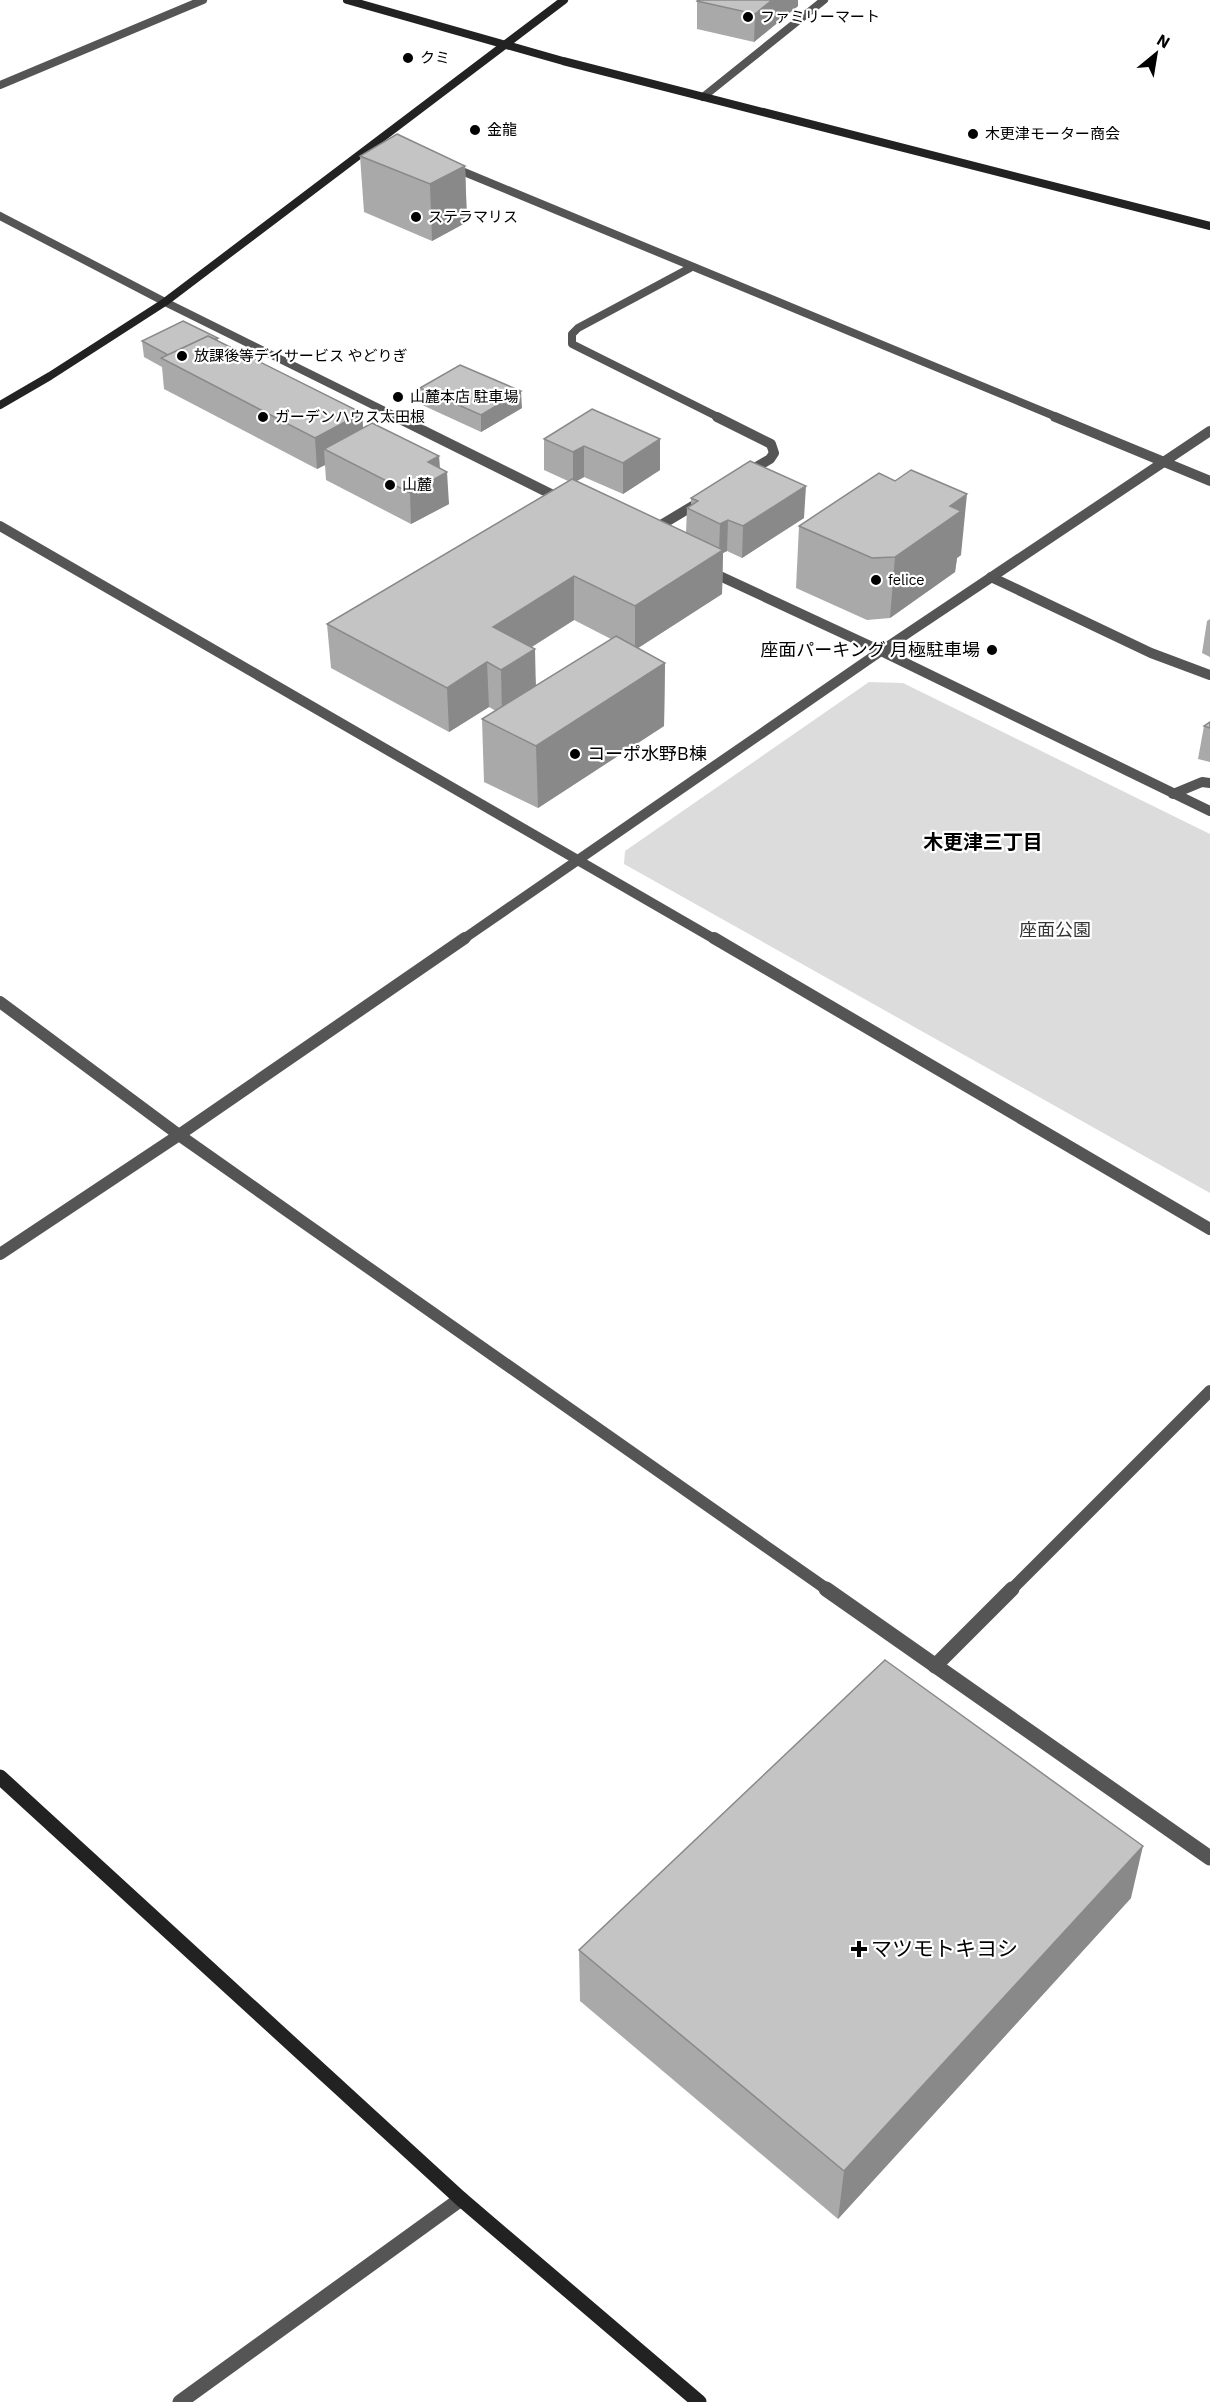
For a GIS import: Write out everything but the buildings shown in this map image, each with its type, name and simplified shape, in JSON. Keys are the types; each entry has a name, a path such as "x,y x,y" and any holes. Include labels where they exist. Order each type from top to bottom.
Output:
{"street":[{"path":"0,86 203,0"},
{"path":"347,0 504,45 996,173 1210,226"},
{"path":"0,405 50,376 165,302 374,141 564,0"},
{"path":"703,97 824,0"},
{"path":"374,141 384,144"},
{"path":"448,165 1210,481"},
{"path":"0,216 165,302 565,501"},
{"path":"690,267 578,328 572,334 572,344 771,444 774,453 770,459 740,478"},
{"path":"0,1254 179,1135 881,651 1210,431"},
{"path":"639,538 709,496"},
{"path":"0,526 579,859 1210,1229"},
{"path":"701,567 881,651 1210,811"},
{"path":"991,578 1151,653 1210,675"},
{"path":"1173,794 1202,782 1210,783"},
{"path":"0,1002 179,1135 1210,1858"},
{"path":"935,1666 1210,1391"},
{"path":"0,1777 460,2199 699,2402"},
{"path":"180,2402 460,2199"}],"green space":[{"name":"座面公園","path":"869,682 903,683 1210,834 1210,1193 624,864 625,851"}],"place":[{"name":"ファミリーマート","path":"748,17"},
{"name":"クミ","path":"408,58"},
{"name":"金龍","path":"475,130"},
{"name":"木更津モーター商会","path":"973,134"},
{"name":"ステラマリス","path":"416,217"},
{"name":"放課後等デイサービス やどりぎ","path":"182,356"},
{"name":"山麓本店 駐車場","path":"398,397"},
{"name":"ガーデンハウス太田根","path":"263,417"},
{"name":"山麓","path":"390,485"},
{"name":"felice","path":"876,580"},
{"name":"座面パーキング 月極駐車場","path":"992,650"},
{"name":"コーポ水野B棟","path":"575,754"},
{"name":"マツモトキヨシ","path":"859,1949"}],"district":[{"name":"木更津三丁目","path":"983,842"}]}
